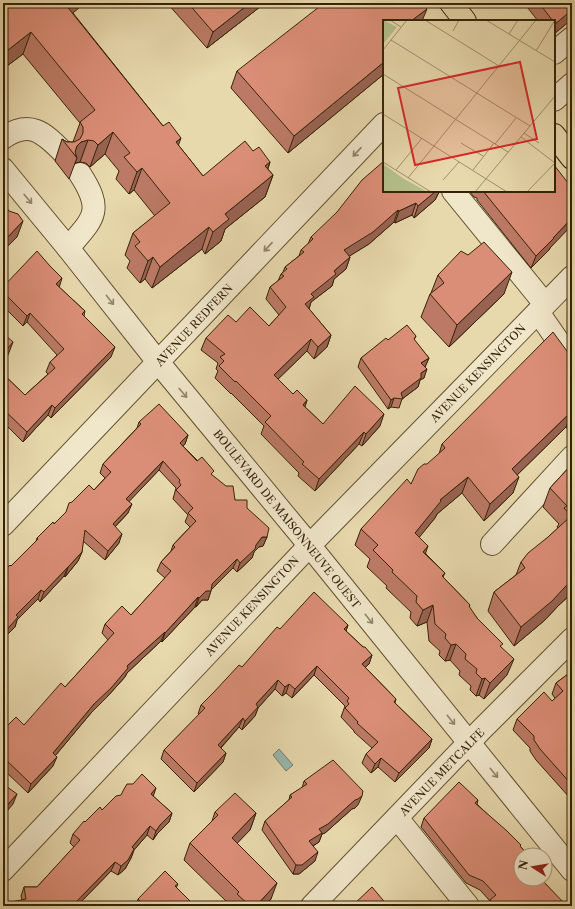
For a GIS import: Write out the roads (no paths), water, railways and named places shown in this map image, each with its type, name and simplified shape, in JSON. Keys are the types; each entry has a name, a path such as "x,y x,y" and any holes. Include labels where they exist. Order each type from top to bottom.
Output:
{"main road":[{"path":"451,3 464,20"},
{"path":"555,136 572,158"}],"street":[{"path":"555,52 572,38"},
{"path":"555,99 572,84"},
{"name":"AVENUE REDFERN","path":"3,525 383,125"},
{"path":"3,138 20,129 30,129 40,132 50,139 63,152"},
{"name":"BOULEVARD DE MAISONNEUVE OUEST","path":"3,169 68,248 158,362 572,870"},
{"path":"68,248 86,227 94,213 93,199 88,186 80,174"},
{"path":"454,192 542,308 572,361"},
{"name":"AVENUE KENSINGTON","path":"3,870 309,546 572,277"},
{"path":"492,544 572,457"},
{"name":"AVENUE METCALFE","path":"312,906 398,818 469,742 572,639"},
{"path":"398,818 468,906"}],"water":[{"path":"279,749 293,765 286,771 273,755"}]}
